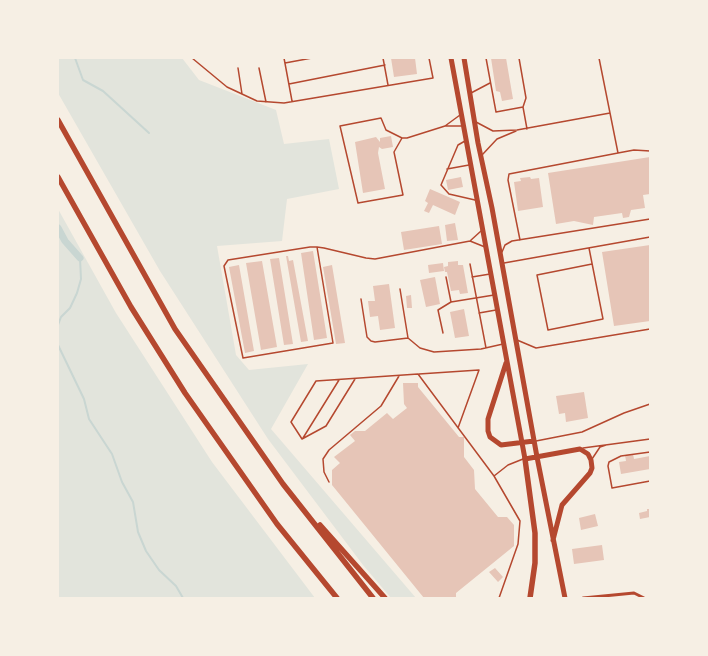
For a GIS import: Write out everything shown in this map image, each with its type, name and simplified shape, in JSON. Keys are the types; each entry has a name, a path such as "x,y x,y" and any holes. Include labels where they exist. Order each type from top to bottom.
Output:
{"highway":[{"path":"451,58 502,344 525,459 535,533 533,583 529,598"},
{"path":"464,58 474,120 534,441 565,598"},
{"path":"58,120 175,329 283,484 373,598"},
{"path":"58,177 131,307 185,393 278,524 337,598"},
{"path":"506,362 488,419 488,431 490,437 501,445 522,444 534,441"},
{"path":"525,459 580,449 588,454 591,460 592,468 590,473 562,505 554,540"},
{"path":"283,484 385,598"}],"street":[{"path":"583,598 634,592 644,598"}],"lane":[{"path":"192,58 220,82 257,101 266,102 292,102 432,78 429,58"},
{"path":"284,58 292,102"},
{"path":"284,63 312,58"},
{"path":"383,58 388,85"},
{"path":"486,58 496,112 523,107"},
{"path":"519,58 526,98 523,107 527,128"},
{"path":"599,58 618,153"},
{"path":"289,84 385,65"},
{"path":"238,68 242,94"},
{"path":"259,68 266,102"},
{"path":"470,93 490,83"},
{"path":"474,120 493,131 518,130 610,113"},
{"path":"402,138 394,152 403,195 358,204 340,126 381,118 386,130 402,138 423,134 445,126 461,114"},
{"path":"445,126 463,126"},
{"path":"481,157 497,139 518,130"},
{"path":"466,140 458,145 441,185 449,194 477,200"},
{"path":"520,240 508,180 509,174 634,150 650,151"},
{"path":"447,169 471,165"},
{"path":"500,255 505,245 512,241 650,219"},
{"path":"470,241 482,229"},
{"path":"502,264 650,237"},
{"path":"317,247 334,343 243,358 224,266 225,261 317,247 375,259 470,241 485,247"},
{"path":"588,248 592,264 603,319 548,330 538,275 592,264"},
{"path":"470,264 486,348"},
{"path":"472,277 490,274"},
{"path":"446,277 451,302"},
{"path":"400,288 408,338 413,343 428,352 486,348 502,344"},
{"path":"443,333 438,310 451,302 494,295"},
{"path":"361,299 367,337 370,341 375,342 408,338"},
{"path":"479,312 496,310"},
{"path":"515,339 536,348 588,341 650,329"},
{"path":"302,439 291,422 316,381 479,370 458,428"},
{"path":"418,374 494,476 520,521 518,544 499,598"},
{"path":"329,482 324,472 323,459 329,450 380,406 399,376"},
{"path":"302,439 326,426 355,379"},
{"path":"302,439 339,380"},
{"path":"534,441 582,432 624,413 650,404"},
{"path":"580,449 650,439"},
{"path":"591,460 600,448 607,444"},
{"path":"650,452 621,456 609,462 608,466 612,488 650,481"},
{"path":"494,476 508,465 525,459"}],"shaded area":[{"path":"58,58 182,58 199,80 276,110 284,144 329,139 339,189 287,199 282,241 217,246 236,355 249,370 308,364 271,429 416,598 391,598 363,565 268,439 160,271 58,93"},
{"path":"58,209 116,313 212,462 315,598 58,598"}],"building":[{"path":"391,58 415,58 417,74 394,77"},
{"path":"491,58 506,58 513,99 502,101 500,92 496,91"},
{"path":"391,136 393,147 382,149 379,147 378,153 385,189 363,193 355,142 376,137 380,142 380,138"},
{"path":"650,157 650,194 643,195 645,208 631,210 629,217 623,218 622,213 594,217 593,225 574,221 556,224 548,173"},
{"path":"461,177 463,187 448,190 446,180"},
{"path":"530,177 531,179 539,178 543,207 518,211 514,182 521,181 520,178"},
{"path":"430,189 460,202 455,215 433,205 429,213 424,211 428,203 425,201"},
{"path":"455,223 458,240 447,241 445,225"},
{"path":"439,226 442,244 404,250 401,232"},
{"path":"650,245 650,321 614,326 602,252"},
{"path":"313,251 327,338 314,340 301,253"},
{"path":"286,256 288,256 289,261 293,260 308,341 301,342"},
{"path":"279,258 293,344 284,345 270,259"},
{"path":"262,261 277,347 261,350 246,263"},
{"path":"458,261 458,265 463,265 468,293 460,294 459,290 451,291 447,272 445,272 444,267 448,266 448,262"},
{"path":"443,263 444,271 429,273 428,265"},
{"path":"239,265 254,351 245,353 229,267"},
{"path":"332,265 345,343 336,344 323,267"},
{"path":"435,277 440,304 426,307 420,280"},
{"path":"389,284 395,328 380,330 378,316 370,317 368,301 375,301 373,286"},
{"path":"411,295 412,308 407,308 406,296"},
{"path":"464,309 469,336 455,338 450,312"},
{"path":"403,383 418,383 418,387 459,437 464,437 464,457 474,470 475,489 498,517 507,517 514,525 514,546 456,593 456,598 424,598 332,485 332,470 340,463 334,457 355,441 350,435 355,431 365,431 387,413 393,419 407,408 404,404"},
{"path":"584,392 588,418 566,422 565,413 559,414 556,396"},
{"path":"633,454 634,459 650,456 650,469 621,474 619,462 626,461 625,455"},
{"path":"647,509 650,509 650,517 640,519 639,513 647,511"},
{"path":"595,514 598,526 581,530 579,518"},
{"path":"602,545 604,560 574,564 572,549"},
{"path":"495,568 503,577 498,582 489,572"}],"waterway":[{"path":"75,58 83,80 103,91 149,133"},
{"path":"58,228 65,241 80,258"},
{"path":"58,325 61,317 70,308 77,293 81,279 80,258"},
{"path":"58,345 84,399 89,419 112,454 122,482 133,502 138,532 146,551 159,570 176,586 183,598"}]}
